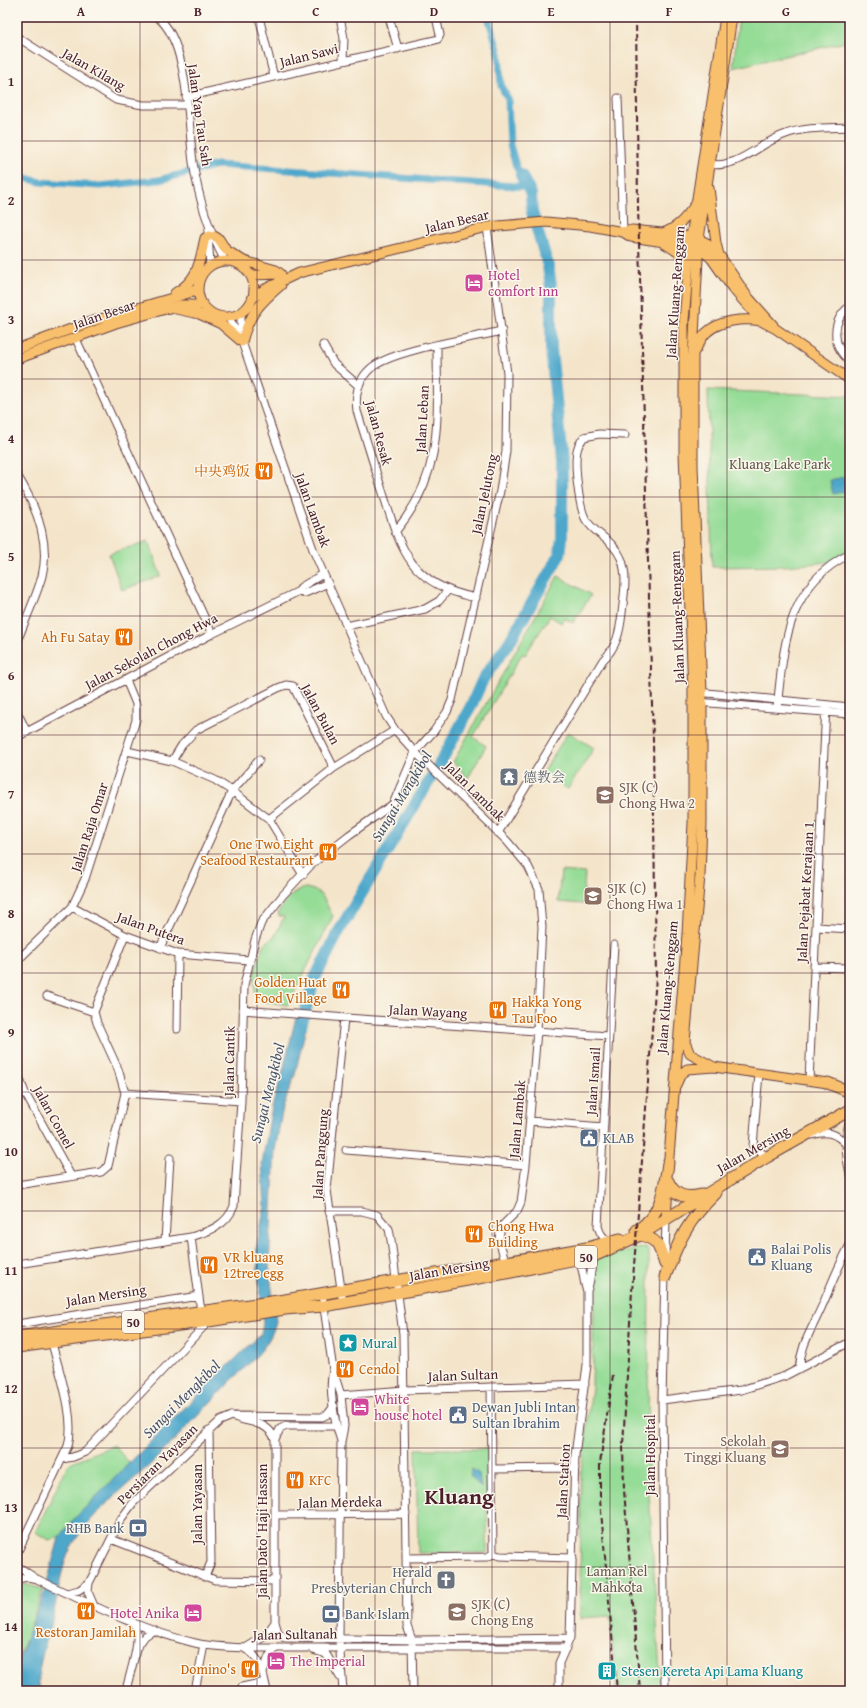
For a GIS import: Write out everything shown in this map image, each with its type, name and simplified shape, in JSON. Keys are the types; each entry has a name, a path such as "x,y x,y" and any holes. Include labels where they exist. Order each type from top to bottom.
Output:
{"highway":[{"path":"828,1083 850,1085"},
{"path":"828,1083 850,1092"},
{"path":"803,1137 814,1127 850,1105"},
{"name":"Jalan Mersing","path":"285,1305 324,1306 343,1303 596,1255 666,1219 707,1193 850,1110"},
{"path":"665,1264 658,1245 653,1239 640,1232 652,1217 663,1196 668,1163"},
{"path":"665,1278 677,1244 688,1226 706,1203 731,1179"},
{"path":"668,1181 674,1192 683,1196 694,1197 707,1193"},
{"name":"Jalan Mersing","path":"17,1337 201,1312 249,1310 285,1305 341,1290 587,1248 640,1232"},
{"path":"505,1261 510,1267 528,1268"},
{"name":"Jalan Mersing","path":"17,1346 52,1343 209,1321 249,1310"}],"main road":[{"name":"Jalan Kluang-Renggam","path":"697,692 684,452 684,344 688,267 708,179 706,164 725,17"},
{"name":"Jalan Kluang-Renggam","path":"714,1068 690,1054 685,1042 701,859 693,466 694,242 695,205 706,164 732,17"},
{"path":"708,179 716,243 720,256"},
{"path":"688,267 679,253 660,237 680,224 695,205"},
{"name":"Jalan Besar","path":"251,275 282,277 487,227 506,224 546,222 590,226 624,232 631,237 660,237 694,242 714,250 720,256 747,296 776,329"},
{"path":"211,236 219,239 226,250 244,261 276,270 282,277 282,284 268,296 251,317 241,340 227,328 206,317 190,311 165,305 190,282 198,268 206,238 211,236"},
{"name":"Jalan Besar","path":"694,242 711,258 732,290 761,321 776,329 850,380"},
{"path":"241,313 228,317 214,314 203,305 199,296 198,287 204,271 210,266 225,261 240,264 251,275 254,283 254,297"},
{"name":"Jalan Besar","path":"241,313 251,303 254,297 282,277"},
{"name":"Jalan Besar","path":"17,359 76,339 165,305 198,287"},
{"name":"Jalan Besar","path":"17,349 90,322 165,305 203,305"},
{"path":"693,356 706,333 712,328 745,319 761,321"},
{"name":"Jalan Kluang-Renggam","path":"666,1219 668,1163 690,875 697,702"},
{"path":"673,1092 681,1074 687,1069 714,1068 828,1083"}],"street":[{"name":"Jalan Yap Tau Sah","path":"157,17 170,30 177,45 186,96 197,185 211,236 210,266"},
{"path":"259,17 274,78"},
{"path":"340,17 344,38 342,60"},
{"path":"389,17 398,49"},
{"name":"Jalan Sawi","path":"186,96 274,78 342,60 398,49 438,39 440,35 436,17"},
{"name":"Jalan Kilang","path":"17,37 116,100 143,105 187,105"},
{"path":"618,98 624,232"},
{"path":"706,164 720,165 739,161 766,144 792,132 850,127"},
{"name":"Jalan Jelutong","path":"415,752 434,731 447,712 452,700 502,482 506,451 507,373 487,227"},
{"name":"Jalan Yap Tau Sah","path":"211,236 225,261"},
{"path":"850,306 844,311 839,319 835,336 841,352 850,361"},
{"path":"241,313 241,340"},
{"path":"228,317 241,340"},
{"name":"Jalan Resak","path":"476,598 448,590 428,579 413,564 401,546 395,532 357,411 356,396 365,375 379,363 436,345 502,331"},
{"path":"76,339 212,634"},
{"name":"Jalan Lambak","path":"241,340 304,525 323,574 386,716 395,730 415,752 498,833 528,866 539,889 542,927 537,1030 526,1165 521,1202 517,1211 502,1226 500,1232 505,1261"},
{"name":"Jalan Leban","path":"395,532 415,505 432,464 437,428 436,345"},
{"path":"323,346 338,368 359,386"},
{"path":"498,833 603,660 614,648 624,598 625,573 622,560 614,546 586,519 576,479 577,448 584,437 599,434 625,435"},
{"path":"17,474 39,517 44,547 42,575 17,642"},
{"path":"776,708 785,646 794,612 809,586 826,569 850,554"},
{"name":"Jalan Sekolah Chong Hwa","path":"17,738 212,634 299,591 300,587 323,574"},
{"name":"Jalan Sekolah Chong Hwa","path":"299,591 305,593 328,583"},
{"path":"346,626 425,609 439,601 448,590"},
{"name":"Jalan Raja Omar","path":"17,961 72,907 85,880 136,720 136,704 126,680"},
{"name":"Jalan Bulan","path":"172,761 182,745 196,730 278,688 291,685 307,712 334,768"},
{"path":"697,692 778,700 826,708 850,714"},
{"path":"697,702 776,708 850,707"},
{"name":"Jalan Pejabat Kerajaan 1","path":"809,1081 826,708"},
{"path":"17,712 27,732"},
{"path":"269,819 334,768 395,730"},
{"path":"127,751 172,761 209,777 232,791 269,819 303,875"},
{"name":"Jalan Cantik","path":"17,1264 191,1237 211,1230 230,1216 234,1206 241,1101 244,985 249,960 261,923 282,895 312,864 393,804 415,752"},
{"path":"160,948 232,791 259,760"},
{"name":"Jalan Putera","path":"72,907 125,935 178,954 249,960"},
{"path":"816,927 850,929"},
{"path":"17,1185 106,1170 108,1166 125,1093 118,1069 97,1023 94,1012 125,935"},
{"name":"Jalan Ismail","path":"610,1242 603,1238 599,1233 598,1226 614,945"},
{"path":"177,1029 178,954"},
{"path":"814,967 850,968"},
{"path":"47,996 94,1012"},
{"name":"Jalan Wayang","path":"243,1010 609,1036"},
{"name":"Jalan Panggung","path":"343,1303 327,1190 344,1018"},
{"name":"Jalan Comel","path":"17,1071 25,1092 71,1176"},
{"path":"759,1074 753,1146 768,1157"},
{"path":"125,1093 241,1101"},
{"path":"530,1121 603,1127"},
{"path":"850,1122 848,1127 847,1145 850,1173"},
{"path":"803,1137 829,1132 838,1135 847,1145"},
{"path":"346,1150 526,1165"},
{"path":"165,1241 170,1158"},
{"path":"329,1211 362,1211 377,1215 389,1229 392,1243 398,1281 403,1334 405,1390 407,1626 412,1644 413,1691"},
{"name":"Jalan Hospital","path":"665,1691 662,1400 666,1219"},
{"path":"191,1237 201,1312"},
{"path":"799,1369 802,1347 850,1245"},
{"name":"Jalan Station","path":"559,1691 560,1663 570,1638 575,1468 587,1365 587,1291 590,1284 592,1262 596,1255"},
{"name":"Jalan Station","path":"577,1259 583,1268 583,1283 587,1291"},
{"path":"322,1294 333,1370 341,1395 344,1426 341,1442 339,1643 343,1691"},
{"name":"Jalan Mersing","path":"17,1324 199,1296"},
{"path":"108,1309 110,1325"},
{"path":"62,1459 74,1457 85,1452 209,1321"},
{"path":"662,1400 741,1390 785,1376 850,1342"},
{"path":"17,1553 62,1459 71,1436 70,1420 52,1343"},
{"path":"333,1370 331,1377 336,1426 341,1442"},
{"name":"Jalan Sultan","path":"341,1395 405,1390 585,1384"},
{"path":"491,1388 493,1554"},
{"name":"Persiaran Yayasan","path":"89,1583 121,1518 133,1503 220,1421 232,1416 319,1417 328,1414 334,1406"},
{"path":"232,1416 264,1425 272,1431 275,1438"},
{"path":"275,1438 280,1429 286,1426 336,1426"},
{"name":"Jalan Yayasan","path":"205,1577 210,1562 209,1430"},
{"name":"Jalan Dato' Haji Hassan","path":"275,1438 275,1622"},
{"path":"492,1468 575,1468"},
{"name":"Jalan Merdeka","path":"275,1515 406,1514"},
{"path":"17,1535 25,1536"},
{"path":"111,1540 205,1577 218,1580 275,1581"},
{"path":"406,1558 487,1557 493,1554 500,1556 573,1558"},
{"name":"Jalan Sultanah","path":"17,1566 37,1579 94,1606 154,1630 204,1645 244,1648 300,1648 339,1643 399,1639 412,1644 566,1648"},
{"name":"Jalan Sultanah","path":"17,1579 28,1577 37,1579"},
{"path":"67,1593 78,1590 89,1583"},
{"path":"89,1583 88,1592 94,1606"},
{"path":"126,1691 136,1648 136,1627 133,1622"},
{"path":"244,1648 265,1636 275,1622"},
{"name":"Jalan Sultanah","path":"275,1622 278,1632 285,1638 399,1647 412,1644 570,1638"},
{"path":"399,1647 399,1639 407,1626"},
{"path":"136,1648 145,1636 154,1630"},
{"path":"195,1691 204,1645"},
{"path":"244,1648 252,1652 263,1673 266,1687"},
{"path":"263,1673 269,1656 276,1648"},
{"path":"300,1648 326,1654 341,1679"},
{"path":"239,1691 242,1687 266,1687"},
{"path":"250,1691 266,1687"}],"green space":[{"path":"739,17 850,17 850,41 733,68"},
{"name":"Kluang Lake Park","path":"708,390 850,396 850,550 829,562 785,566 712,567"},
{"path":"148,541 161,576 122,590 109,554"},
{"path":"558,576 591,595 573,623 564,618 561,623 550,616 525,655 522,654 473,737 486,746 468,778 453,762"},
{"path":"568,732 594,748 568,789 542,774"},
{"path":"561,871 585,873 583,904 558,902"},
{"path":"305,888 312,889 320,894 333,916 288,1005 261,1001 255,992 254,974 263,945 275,936 284,917 279,916 278,913 286,901 296,892"},
{"name":"Laman Rel Mahkota","path":"646,1247 649,1251 648,1475 661,1691 616,1691 610,1616 580,1618 581,1472 592,1387 595,1262 600,1256"},
{"path":"114,1445 130,1464 73,1520 59,1538 49,1540 35,1532 67,1467 72,1462"},
{"path":"416,1449 488,1449 487,1553 418,1553"},
{"path":"24,1584 43,1589 26,1640 17,1660 17,1587"}],"water":[{"path":"850,476 850,487 847,491 833,494 830,480"},
{"name":"Sungai Mengkibol","path":"296,1017 308,1019 295,1074 283,1107 275,1150 269,1266 276,1321 273,1330 264,1347 257,1355 153,1462 102,1508 76,1539 66,1558 63,1568 52,1620 42,1655 39,1673 40,1691 17,1691 17,1665 45,1590 59,1538 73,1520 166,1426 261,1334 263,1322 256,1249 265,1206 262,1163 272,1107 284,1067"},
{"path":"472,1469 479,1474 481,1488 470,1475"}],"waterway":[{"path":"488,17 499,53 501,86 508,99 510,145 516,166 521,175"},
{"path":"17,176 41,182 100,186 159,180 217,165 528,187"},
{"name":"Sungai Mengkibol","path":"301,1026 314,980 339,931 443,758 471,706 483,679 510,641 560,554 562,538 562,461 551,349 551,286 548,266 532,212 531,194 521,175"}],"railway":[{"path":"636,17 638,206 653,740 656,977 631,1305 623,1445 624,1490 640,1691"},
{"path":"613,1375 600,1463 600,1500 617,1691"}],"place":[{"name":"Hotel comfort Inn","path":"474,283"},
{"name":"中央鸡饭","path":"264,471"},
{"name":"Ah Fu Satay","path":"124,637"},
{"name":"德教会","path":"509,777"},
{"name":"SJK (C) Chong Hwa 2","path":"605,795"},
{"name":"One Two Eight Seafood Restaurant","path":"328,852"},
{"name":"SJK (C) Chong Hwa 1","path":"593,896"},
{"name":"Golden Huat Food Village","path":"341,990"},
{"name":"Hakka Yong Tau Foo","path":"498,1010"},
{"name":"KLAB","path":"589,1138"},
{"name":"Chong Hwa Building","path":"474,1234"},
{"name":"Balai Polis Kluang","path":"757,1257"},
{"name":"VR kluang 12tree egg","path":"209,1265"},
{"name":"Mural","path":"348,1343"},
{"name":"Cendol","path":"345,1369"},
{"name":"White house hotel","path":"360,1407"},
{"name":"Dewan Jubli Intan Sultan Ibrahim","path":"458,1415"},
{"name":"Sekolah Tinggi Kluang","path":"780,1449"},
{"name":"KFC","path":"295,1480"},
{"name":"RHB Bank","path":"138,1528"},
{"name":"Herald Presbyterian Church","path":"446,1580"},
{"name":"Restoran Jamilah","path":"86,1611"},
{"name":"SJK (C) Chong Eng","path":"457,1612"},
{"name":"Hotel Anika","path":"193,1613"},
{"name":"Bank Islam","path":"331,1614"},
{"name":"The Imperial","path":"276,1661"},
{"name":"Domino's","path":"250,1669"},
{"name":"Stesen Kereta Api Lama Kluang","path":"607,1671"}],"district":[{"name":"Kluang","path":"459,1496"}]}
